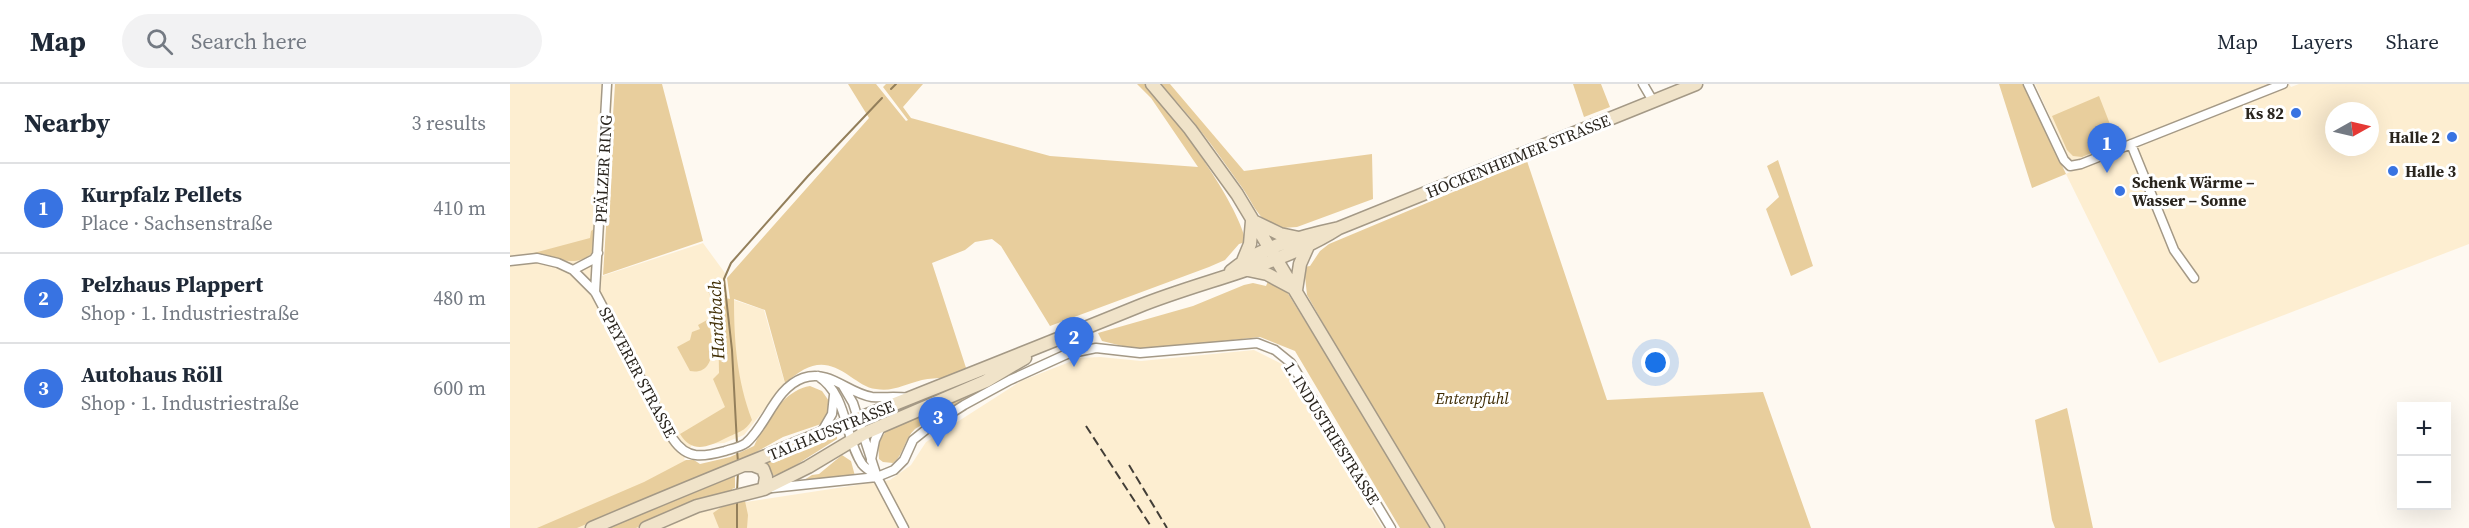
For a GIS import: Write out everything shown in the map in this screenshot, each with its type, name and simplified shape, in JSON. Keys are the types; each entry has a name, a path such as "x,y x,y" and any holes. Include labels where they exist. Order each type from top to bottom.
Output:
{"main road":[{"path":"1152,84 1214,161 1237,194 1438,528"},
{"name":"HOCKENHEIMER STRASSE","path":"1054,341 1164,296 1226,275 1245,265 1696,84"},
{"path":"1252,221 1304,242 1296,290"},
{"path":"1252,221 1245,265 1296,290"},
{"name":"TALHAUSSTRASSE","path":"592,528 821,433 1054,341"},
{"name":"TALHAUSSTRASSE","path":"654,527 697,506 764,489 857,438 986,381 1054,341"},
{"path":"744,465 753,465 763,469 766,477 764,489"}],"street":[{"name":"PFÄLZER RING","path":"595,292 607,84"},
{"path":"1642,84 1653,101"},
{"path":"2028,84 2064,160 2070,166 2081,164 2283,84"},
{"path":"2131,144 2174,250 2194,278"},
{"path":"573,270 594,258 598,253"},
{"name":"SPEYERER STRASSE","path":"510,261 537,258 558,263 573,270 595,292 678,446 685,452 699,456 743,445 792,384 804,378 818,376"},
{"name":"1. INDUSTRIESTRASSE","path":"877,477 898,468 913,440 928,428 1010,380 1067,354 1096,348 1140,353 1257,343 1275,351 1291,363 1391,528"},
{"path":"818,376 828,377 843,386 872,397 912,398"},
{"path":"818,376 834,392 852,421 857,438 871,460 877,477 904,528"},
{"path":"843,386 863,465 877,477"},
{"path":"821,433 831,414 834,392"},
{"path":"871,460 875,440 882,426"},
{"path":"764,489 877,477"}],"shaded area":[{"path":"510,84 613,84 602,276 703,243 725,273 728,298 764,310 785,384 744,435 724,443 692,445 684,459 726,505 890,480 911,465 926,442 1021,381 1080,358 1100,357 1141,361 1254,350 1282,364 1383,528 510,528"},
{"path":"2035,84 2289,84 2291,87 2299,84 2469,84 2469,244 2159,363 2066,174 2074,170"}],"green space":[{"path":"615,84 662,84 703,241 603,275"},
{"path":"848,84 876,84 906,121 908,120 883,87 886,84 923,84 903,107 911,118 1050,156 1198,167 1151,98 1137,84 1146,84 1204,160 1231,204 1246,242 1239,244 1225,260 1209,267 1050,326 1001,246 992,239 975,242 965,250 932,263 968,374 922,380 888,389 869,387 825,365 809,367 785,383 765,310 734,299 737,361 752,420 741,431 713,444 701,447 690,444 680,434 725,407 713,379 719,373 718,314 705,284 721,280 723,298 730,299 727,278 869,118"},
{"path":"1160,84 1170,84 1244,171 1372,154 1373,199 1297,227 1279,230 1259,214 1211,144"},
{"path":"1573,84 1601,84 1610,107 1584,117"},
{"path":"1999,84 2024,84 2066,174 2032,188"},
{"path":"2099,96 2117,142 2082,157 2073,156 2067,150 2052,116"},
{"path":"1778,160 1813,266 1791,276 1766,209 1779,197 1767,166"},
{"name":"Entenpfuhl","path":"1527,161 1607,400 1763,392 1811,528 1400,528 1295,351 1260,337 1139,350 1102,341 1098,333 1193,306 1244,285 1253,283 1266,286 1269,279 1287,292 1338,374 1348,367 1307,295 1304,267 1310,266 1320,251 1329,244"},
{"path":"595,228 592,253 585,258 570,261 530,254 590,238 591,231"},
{"path":"707,320 712,345 710,362 699,371 690,371 677,347 690,340 692,332 700,329 698,325"},
{"path":"1008,372 915,429 908,437 900,456 893,463 879,459 878,443 888,428"},
{"path":"810,386 822,391 829,401 828,413 821,424 783,437 751,455 577,528 537,528 644,482 686,460 694,460 700,464 730,457 754,446 769,418 783,401 800,389"},
{"path":"2067,408 2093,528 2055,528 2052,520 2035,420"},
{"path":"837,434 837,439 785,472 772,476 768,466 764,463"},
{"path":"842,455 851,461 855,476 804,480 819,474"},
{"path":"735,476 735,488 732,491 703,500 636,528 603,528 726,477"},
{"path":"745,501 748,515 747,528 719,528 713,513 723,506"}],"waterway":[{"name":"Hardtbach","path":"891,89 896,84"},
{"name":"Hardtbach","path":"737,444 732,350 724,279 731,263 808,176 882,98"},
{"name":"Hardtbach","path":"737,450 738,462"},
{"name":"Hardtbach","path":"737,492 738,471"},
{"name":"Hardtbach","path":"737,501 737,528"}],"railway":[{"path":"1086,426 1152,528"},
{"path":"1129,465 1167,528"}],"place":[{"name":"Ks 82","path":"2296,113"},
{"name":"Halle 2","path":"2452,137"},
{"name":"Halle 3","path":"2393,171"},
{"name":"Kurpfalz Pellets","path":"2107,173"},
{"name":"Schenk Wärme – Wasser – Sonne","path":"2120,191"},
{"name":"Pelzhaus Plappert","path":"1074,367"},
{"name":"Autohaus Röll","path":"938,447"}]}
